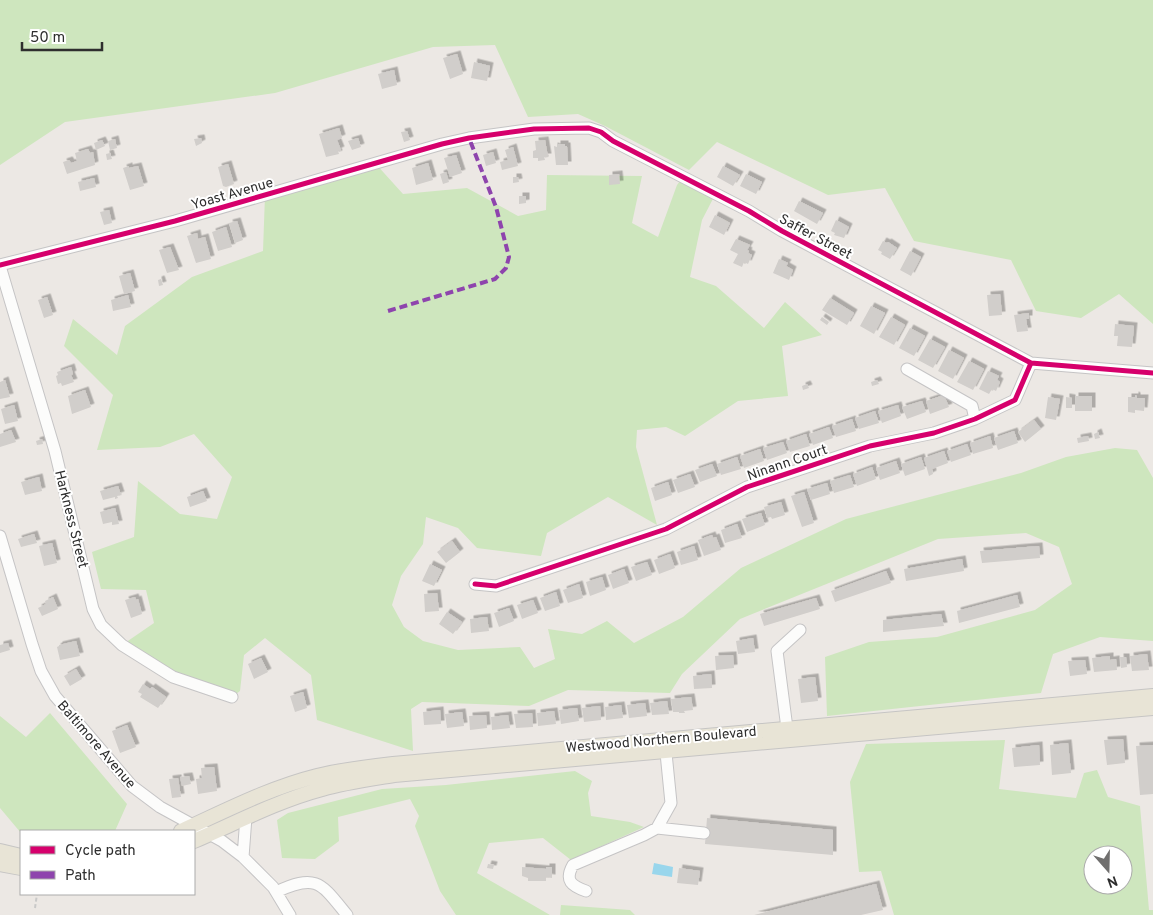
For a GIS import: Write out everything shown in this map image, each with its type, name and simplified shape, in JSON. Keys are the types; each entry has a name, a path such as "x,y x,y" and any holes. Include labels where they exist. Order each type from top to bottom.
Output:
{"main road":[{"name":"Westwood Northern Boulevard","path":"187,828 262,794 316,776 350,769 402,763 665,745 788,734 1153,696"},
{"name":"Westwood Northern Boulevard","path":"788,734 1153,708"},
{"name":"Westwood Northern Boulevard","path":"195,842 246,817 320,789 355,781 665,745"},
{"path":"0,851 20,856"},
{"path":"0,864 20,868"}],"street":[{"name":"Saffer Street","path":"469,138 534,129 589,128 601,132 613,141 749,211 782,231 1031,363 1153,374"},
{"name":"Yoast Avenue","path":"0,266 175,221 442,144 469,138"},
{"name":"Harkness Street","path":"0,266 55,451 93,609 101,625 122,645 173,678 232,697"},
{"name":"Ninann Court","path":"475,584 496,586 666,529 747,487 870,446 934,433 975,419 1015,400 1031,363"},
{"path":"907,370 972,406 975,419"},
{"name":"Baltimore Avenue","path":"0,536 41,671 55,696 132,786 187,828"},
{"path":"788,734 777,651 800,630"},
{"path":"586,891 575,887 570,882 569,872 573,865 657,828 671,803 665,745"},
{"path":"243,857 246,817"},
{"path":"657,828 704,833"},
{"name":"Baltimore Avenue","path":"195,830 210,834 243,857 276,892 290,915"},
{"path":"276,892 302,882 310,881 320,885 330,893 347,915"}],"path":[{"path":"35,908 37,895"}],"green space":[{"path":"0,0 1153,0 1153,324 1119,294 1081,318 1036,311 1011,260 914,241 885,188 828,195 717,142 689,170 578,114 528,117 495,45 433,47 275,93 65,122 0,165"},
{"path":"375,163 403,194 467,188 518,216 546,210 547,175 642,176 632,223 658,237 677,185 684,176 716,193 702,220 690,277 716,286 764,328 785,302 822,335 782,346 788,396 738,401 685,436 666,427 637,430 636,447 657,525 608,497 547,533 541,556 477,548 458,528 426,517 423,544 401,576 392,605 404,627 423,641 458,650 520,647 534,668 555,659 548,629 582,634 607,621 634,643 683,617 741,568 846,519 1021,473 1066,457 1115,448 1137,450 1153,478 1153,641 1100,637 1053,654 1041,693 827,716 825,657 869,642 937,637 1035,610 1072,584 1059,547 1026,533 938,539 740,619 682,674 670,693 568,690 529,706 422,702 411,709 413,751 317,720 311,675 265,638 244,655 240,691 232,697 173,677 122,645 154,623 146,590 101,589 92,552 134,537 138,481 180,514 217,519 232,477 194,434 160,447 97,450 113,395 64,346 73,319 117,355 125,326 192,277 263,251 265,195"},
{"path":"50,713 127,804 115,830 20,830 20,832 0,808 0,716 26,737"},
{"path":"1005,740 999,789 1076,798 1084,773 1097,770 1108,797 1140,806 1149,910 1153,910 1153,915 894,915 881,871 859,872 850,782 866,744"},
{"path":"575,771 592,781 588,793 591,816 630,822 644,827 571,860 543,838 489,843 477,873 550,915 456,915 440,891 415,826 419,816 410,799 338,817 339,841 315,859 282,858 277,820 288,813 382,789 446,785"},
{"path":"561,905 630,910 635,915 560,915"}],"water":[{"path":"654,863 673,867 672,877 652,874"}],"building":[{"path":"457,54 463,74 450,79 443,58"},
{"path":"474,62 490,66 487,81 471,78"},
{"path":"394,70 397,85 382,89 378,74"},
{"path":"339,128 342,138 337,140 341,150 338,151 339,154 326,157 319,134"},
{"path":"407,131 410,140 404,142 401,132"},
{"path":"201,138 202,143 196,146 194,139"},
{"path":"358,138 361,147 352,150 348,141"},
{"path":"115,139 117,148 110,150 108,141"},
{"path":"102,140 105,146 96,150 94,143"},
{"path":"545,140 548,157 544,157 545,160 538,161 538,158 533,158 533,151 536,150 535,141"},
{"path":"557,144 565,144 567,146 568,165 556,165 554,146 557,147"},
{"path":"513,147 518,166 502,170 500,162 508,160 505,150"},
{"path":"88,149 90,153 93,152 95,165 67,174 63,162 69,160 71,163 77,161 75,153"},
{"path":"493,152 496,163 486,166 483,155"},
{"path":"110,153 112,159 107,160 106,154"},
{"path":"456,155 462,173 450,177 444,158"},
{"path":"428,163 433,180 416,185 412,168"},
{"path":"228,164 234,184 226,187 223,186 218,167"},
{"path":"129,166 129,168 138,166 144,186 130,190 123,168"},
{"path":"723,166 740,175 733,186 717,177"},
{"path":"446,172 449,182 443,184 440,174"},
{"path":"619,174 620,184 609,185 609,175"},
{"path":"746,174 762,182 756,194 740,186"},
{"path":"513,177 518,177 519,182 513,183"},
{"path":"94,178 96,187 80,191 78,182"},
{"path":"519,196 526,196 526,203 519,204"},
{"path":"799,201 823,213 817,224 794,211"},
{"path":"109,210 112,223 104,225 100,212"},
{"path":"715,215 730,223 724,235 709,227"},
{"path":"836,220 849,227 844,238 834,235 835,233 831,231"},
{"path":"237,221 243,240 235,243 229,223"},
{"path":"226,227 232,247 218,251 212,232"},
{"path":"197,233 198,239 205,237 211,259 196,263 187,236"},
{"path":"736,239 750,245 747,250 752,255 748,264 744,262 742,267 733,263 738,254 730,250"},
{"path":"883,241 897,248 890,259 878,250"},
{"path":"170,247 179,270 167,273 159,250"},
{"path":"910,251 921,257 911,276 900,270"},
{"path":"779,259 788,263 786,266 793,270 789,280 773,273"},
{"path":"130,273 135,291 124,294 119,276"},
{"path":"161,279 163,285 159,286 158,280"},
{"path":"1000,294 1002,315 989,316 987,295"},
{"path":"128,295 131,307 113,311 111,300"},
{"path":"47,297 53,315 44,318 38,300"},
{"path":"830,298 854,313 847,325 822,310"},
{"path":"871,306 885,313 874,334 860,326"},
{"path":"1029,313 1029,319 1026,319 1028,331 1017,332 1014,315"},
{"path":"822,317 829,322 827,325 820,320"},
{"path":"891,317 905,325 894,345 879,337"},
{"path":"1115,324 1134,326 1132,347 1117,346 1118,336 1114,336"},
{"path":"910,328 925,336 914,356 899,348"},
{"path":"930,339 945,347 933,368 918,360"},
{"path":"949,350 964,358 953,379 938,371"},
{"path":"969,361 984,369 973,390 957,382"},
{"path":"71,367 73,374 71,375 74,382 62,386 61,383 58,384 57,372"},
{"path":"988,371 999,376 997,380 1000,382 996,391 992,389 989,394 979,389"},
{"path":"5,380 10,397 0,399 0,382"},
{"path":"877,380 879,384 872,386 871,382"},
{"path":"807,384 809,388 803,390 802,386"},
{"path":"85,390 91,407 72,414 68,396"},
{"path":"944,395 949,407 930,414 926,401"},
{"path":"1135,395 1137,398 1145,398 1144,411 1135,410 1135,413 1128,412 1128,397 1135,397"},
{"path":"1075,396 1092,396 1092,411 1075,411"},
{"path":"1048,397 1060,399 1056,420 1045,418"},
{"path":"1066,397 1072,398 1072,408 1066,408"},
{"path":"922,401 926,412 907,419 902,407"},
{"path":"14,405 18,421 5,424 1,409"},
{"path":"898,405 901,416 882,423 878,411"},
{"path":"875,411 879,423 859,429 855,418"},
{"path":"852,419 856,431 836,437 832,426"},
{"path":"1034,420 1041,429 1025,442 1018,432"},
{"path":"829,427 833,438 813,445 809,434"},
{"path":"11,430 16,442 0,447 0,434"},
{"path":"1014,431 1018,443 998,450 994,438"},
{"path":"1098,432 1100,438 1095,439 1094,434"},
{"path":"806,434 810,446 790,452 786,441"},
{"path":"990,436 993,448 973,454 970,443"},
{"path":"1088,436 1089,441 1078,443 1077,438"},
{"path":"42,439 43,444 37,445 36,441"},
{"path":"783,442 787,453 767,460 763,448"},
{"path":"967,444 971,455 951,462 947,451"},
{"path":"760,449 764,461 744,468 740,456"},
{"path":"944,451 948,463 932,469 933,474 929,476 924,458"},
{"path":"737,457 741,469 721,475 717,464"},
{"path":"921,457 925,469 905,476 901,464"},
{"path":"896,461 900,473 880,480 876,468"},
{"path":"712,464 717,476 700,482 695,470"},
{"path":"872,467 876,479 857,486 853,474"},
{"path":"690,474 695,487 678,493 673,480"},
{"path":"850,475 854,487 834,493 830,481"},
{"path":"39,477 42,491 25,495 21,482"},
{"path":"668,482 672,495 655,501 651,488"},
{"path":"827,483 830,494 811,500 807,489"},
{"path":"118,486 121,495 117,496 118,498 103,500 100,491"},
{"path":"203,491 207,501 190,507 187,497"},
{"path":"804,492 814,523 802,527 791,496"},
{"path":"781,502 785,515 772,519 771,517 767,518 764,507"},
{"path":"115,508 119,524 112,525 112,522 103,524 100,512"},
{"path":"761,513 765,525 747,532 742,519"},
{"path":"737,524 742,538 725,543 721,530"},
{"path":"34,534 37,543 21,547 18,539"},
{"path":"712,535 713,538 716,537 721,550 704,556 698,540"},
{"path":"452,541 460,552 446,563 437,552"},
{"path":"52,543 57,563 44,566 39,546"},
{"path":"694,546 698,560 681,565 677,552"},
{"path":"1039,546 1040,558 982,563 980,551"},
{"path":"670,554 675,568 659,574 654,560"},
{"path":"962,559 964,571 906,581 904,569"},
{"path":"647,562 652,575 636,581 631,567"},
{"path":"430,564 442,570 434,586 422,581"},
{"path":"624,569 629,583 613,589 608,575"},
{"path":"886,571 891,583 835,602 831,591"},
{"path":"602,577 606,590 590,596 586,582"},
{"path":"579,584 583,598 568,603 563,590"},
{"path":"556,592 560,606 545,611 540,598"},
{"path":"437,593 439,611 425,612 424,594"},
{"path":"1017,595 1020,607 959,623 957,611"},
{"path":"53,597 58,609 42,616 38,608 46,604 45,601"},
{"path":"135,597 136,600 138,599 142,614 131,618 125,600"},
{"path":"816,598 820,609 764,626 760,614"},
{"path":"533,600 538,613 522,619 517,605"},
{"path":"509,608 514,621 499,627 494,613"},
{"path":"447,612 462,622 453,634 439,624"},
{"path":"941,614 944,626 883,632 883,620"},
{"path":"487,617 489,631 471,633 470,619"},
{"path":"753,638 755,652 738,654 736,641"},
{"path":"76,641 80,656 60,660 57,647"},
{"path":"8,643 10,650 0,653 0,645"},
{"path":"1147,654 1149,670 1132,671 1130,656"},
{"path":"733,655 734,668 716,670 715,656"},
{"path":"1110,656 1110,660 1116,659 1117,670 1094,672 1092,658"},
{"path":"1120,657 1126,657 1127,667 1121,668"},
{"path":"261,658 268,672 254,679 248,664"},
{"path":"1085,660 1087,674 1070,676 1068,661"},
{"path":"76,669 82,679 70,686 64,676"},
{"path":"711,674 712,688 694,689 693,676"},
{"path":"815,677 818,701 801,703 798,679"},
{"path":"143,684 150,689 152,687 166,697 158,708 140,697 142,694 138,692"},
{"path":"303,692 307,708 295,712 290,696"},
{"path":"691,697 693,710 684,711 685,713 673,712 671,699"},
{"path":"667,701 669,714 652,715 650,703"},
{"path":"645,703 647,716 629,718 627,705"},
{"path":"621,705 623,718 606,720 605,707"},
{"path":"600,706 601,720 584,722 582,708"},
{"path":"577,708 579,721 561,724 559,710"},
{"path":"440,710 441,724 424,725 423,712"},
{"path":"554,711 556,724 538,726 537,713"},
{"path":"462,712 464,726 447,728 445,714"},
{"path":"532,713 533,727 516,728 514,714"},
{"path":"486,715 487,728 470,730 469,716"},
{"path":"508,715 510,728 492,730 491,717"},
{"path":"127,725 136,747 120,753 112,731"},
{"path":"1123,739 1125,763 1107,765 1104,740"},
{"path":"1068,743 1071,773 1052,775 1050,745"},
{"path":"1039,745 1040,765 1014,767 1012,748"},
{"path":"1153,745 1153,794 1140,795 1136,746"},
{"path":"214,767 217,791 198,794 196,779 202,778 201,768"},
{"path":"189,776 191,784 182,786 180,777"},
{"path":"178,778 181,797 172,798 169,779"},
{"path":"707,818 833,830 833,855 705,844"},
{"path":"488,864 494,865 493,869 487,868"},
{"path":"522,867 546,869 546,867 552,867 552,878 546,877 546,881 528,881 528,878 522,876"},
{"path":"679,868 700,871 698,885 677,883"},
{"path":"876,884 883,910 861,915 754,915"}],"marked path":[{"path":"388,311 495,279 506,268 509,257 496,207 469,138"}],"cycle path":[{"path":"0,265 175,221 442,144 469,138 534,129 589,128 601,132 613,141 749,211 782,231 1031,363 1153,373"},
{"path":"475,584 496,586 666,529 747,487 870,446 934,433 975,419 1015,400 1031,363"}]}
